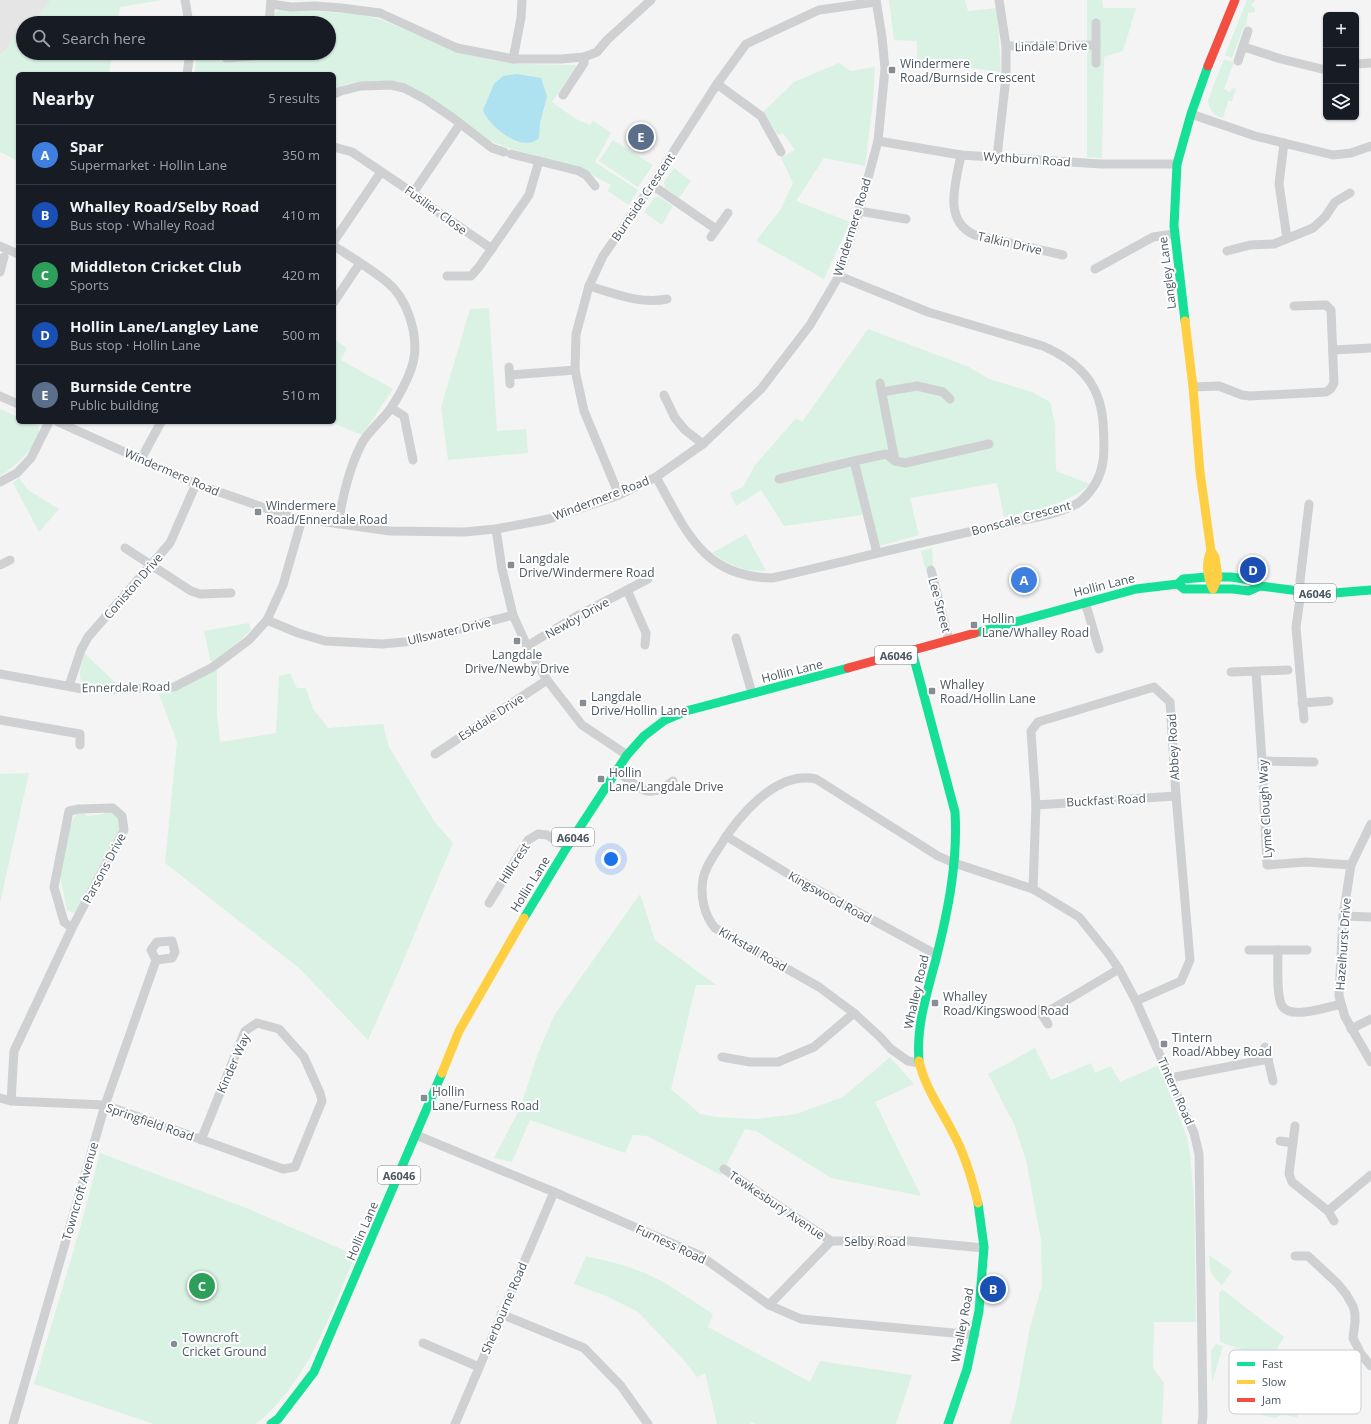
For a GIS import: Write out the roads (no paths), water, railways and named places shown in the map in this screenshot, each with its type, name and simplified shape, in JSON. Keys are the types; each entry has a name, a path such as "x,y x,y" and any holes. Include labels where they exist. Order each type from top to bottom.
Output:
{"main road":[{"name":"Langley Lane","path":"1218,577 1215,557 1211,551 1200,472 1193,387 1174,234 1177,164 1191,114 1213,53 1235,0"},
{"name":"Langley Lane","path":"1211,551 1207,558 1208,577 1212,589"},
{"name":"Hollin Lane","path":"271,1424 278,1419 314,1372 459,1031 508,943 567,847 627,755 644,736 665,720 686,711 912,651 1085,602 1136,589 1178,584 1183,579 1218,577 1250,580 1260,586 1322,594 1371,590"},
{"path":"1212,589 1218,577"},
{"name":"Hollin Lane","path":"1178,584 1184,589 1233,589 1248,591 1260,586"},
{"name":"Whalley Road","path":"912,651 955,812 956,831 954,863 948,901 937,956 920,1018 918,1037 919,1062 926,1084 958,1142 972,1181 980,1214 984,1248 981,1297 975,1335 959,1396 948,1424"}],"street":[{"path":"185,0 188,16"},
{"path":"514,59 521,18 522,0"},
{"path":"270,16 271,2 291,7 315,6 380,13 457,48 514,59 561,59 584,57 597,52 607,40 651,0"},
{"path":"997,157 1006,77 1006,46 999,0"},
{"name":"Burnside Crescent","path":"619,494 584,411 575,370 576,334 589,286 603,256 652,185 717,84 746,44 819,10 876,1"},
{"name":"Windermere Road","path":"62,424 196,484 291,517 390,531 464,532 496,529 549,518 576,510 619,494 656,477 703,444 761,389 810,325 839,276 878,141 885,70 882,37 876,1"},
{"path":"1096,23 1096,63"},
{"path":"1238,61 1248,31"},
{"name":"Lindale Drive","path":"1006,46 1096,45"},
{"path":"1244,46 1281,59 1323,69"},
{"path":"563,95 584,63 584,57"},
{"path":"187,72 189,60"},
{"path":"1359,64 1371,62"},
{"path":"717,84 761,116 781,152"},
{"path":"336,93 341,90 361,86 391,85 404,88 432,104 492,148 579,171 586,175 595,186"},
{"path":"1191,114 1231,129 1333,155 1351,153 1371,146"},
{"path":"413,193 460,124"},
{"name":"Wythburn Road","path":"878,141 961,155 1101,164 1177,164"},
{"path":"1284,143 1279,184 1286,238"},
{"name":"Fusilier Close","path":"336,148 352,152 492,249"},
{"name":"Talkin Drive","path":"961,155 954,195 954,207 959,222 966,230 975,235 1063,254"},
{"path":"447,276 471,276 492,249 529,195 538,161"},
{"path":"336,238 381,172"},
{"path":"652,185 714,233 728,213"},
{"path":"1227,251 1250,245 1274,244 1313,228 1325,217 1335,202 1350,193"},
{"path":"859,211 906,219"},
{"path":"1095,269 1153,237 1174,234"},
{"path":"0,246 16,253"},
{"path":"336,247 388,282 402,301 412,321 415,342 414,358 409,375 391,408 363,442 346,483 338,524"},
{"path":"0,272 4,257"},
{"path":"336,299 360,263"},
{"name":"Bonscale Crescent","path":"656,477 697,546 715,561 740,574 772,578 1064,510 1082,500 1092,489 1098,480 1105,456 1102,412 1091,382 1070,360 1056,351 1043,346 928,312 839,276"},
{"path":"589,286 623,296 656,301 666,299"},
{"path":"1193,387 1219,386 1242,395 1250,396 1326,392 1334,383 1331,310 1326,305 1294,306"},
{"path":"1333,350 1371,348"},
{"path":"510,375 575,370"},
{"path":"894,460 881,388 917,386 943,392 950,399"},
{"path":"664,395 675,418 685,430 703,444"},
{"path":"0,396 16,403"},
{"path":"391,408 404,416 413,460"},
{"path":"0,482 17,473 31,458 48,424"},
{"path":"141,459 160,424"},
{"path":"779,479 886,454 894,460 905,463 989,444"},
{"path":"854,461 876,553"},
{"name":"Coniston Drive","path":"69,686 81,650 88,637 170,543 196,484"},
{"path":"1304,719 1296,627 1301,592 1300,581 1309,504"},
{"name":"Ennerdale Road","path":"0,674 83,689 124,689 174,687 213,667 248,640 267,620 283,585 302,519"},
{"path":"496,529 502,569 513,615 527,646 547,680 582,725 627,755"},
{"path":"125,548 191,591 200,594 231,593"},
{"path":"0,565 10,560"},
{"name":"Lee Street","path":"930,570 949,640"},
{"name":"Newby Drive","path":"527,646 575,617 648,579"},
{"path":"627,590 646,633 645,646"},
{"path":"1085,602 1099,649"},
{"name":"Ullswater Drive","path":"267,620 298,633 325,641 382,644 415,641 513,615"},
{"path":"736,638 752,693"},
{"path":"1231,672 1288,670"},
{"name":"Lyme Clough Way","path":"1256,672 1267,864 1306,862 1351,865"},
{"name":"Eskdale Drive","path":"434,754 547,680"},
{"name":"Abbey Road","path":"1033,888 1036,804 1030,731 1038,722 1154,688 1170,702 1176,796 1190,960 1181,981 1136,1001"},
{"path":"1302,703 1329,701"},
{"path":"0,720 80,734 80,745"},
{"path":"1262,761 1300,767 1314,762"},
{"path":"617,772 645,791 651,792 662,789 673,781"},
{"name":"Kirkstall Road","path":"919,1062 908,1061 891,1049 854,1013 819,987 715,928 710,922 703,902 703,878 712,857 726,836 747,810 765,795 788,781 800,777 808,777 824,782 930,852 954,863"},
{"name":"Buckfast Road","path":"1036,804 1176,796"},
{"name":"Parsons Drive","path":"11,1100 14,1051 72,928 124,830 122,816 113,808 79,809 69,812 54,887 64,922 72,928"},
{"name":"Hazelhurst Drive","path":"1371,824 1351,865 1343,916 1339,996 1345,1017 1371,1062"},
{"name":"Hillcrest","path":"489,903 528,840 538,834 547,835 567,847"},
{"name":"Kingswood Road","path":"726,836 790,875 937,956"},
{"name":"Tintern Road","path":"954,863 1033,888 1079,918 1108,953 1119,969 1136,1001 1194,1133 1199,1154 1202,1424"},
{"path":"1343,916 1371,917"},
{"path":"1249,950 1307,950"},
{"path":"1278,950 1278,996 1282,1006 1289,1011 1298,1012 1314,1011 1342,1004"},
{"name":"Towncroft Avenue","path":"13,1424 105,1105 156,960"},
{"path":"1048,1024 1040,1012 1119,969"},
{"path":"722,1057 750,1062 778,1062 814,1047 854,1013"},
{"path":"1351,1028 1371,1018"},
{"name":"Kinder Way","path":"201,1140 246,1031 257,1023 279,1029 304,1057 322,1101 295,1167"},
{"path":"1265,1047 1273,1081"},
{"path":"1170,1078 1268,1059"},
{"name":"Springfield Road","path":"0,1098 11,1100 105,1105 283,1169 295,1167"},
{"path":"1295,1126 1289,1174 1290,1178 1292,1182 1328,1211 1334,1221"},
{"name":"Furness Road","path":"416,1135 554,1192 701,1256 769,1305 802,1319 975,1335"},
{"path":"1280,1141 1293,1143"},
{"name":"Tewkesbury Avenue","path":"724,1169 831,1241"},
{"path":"1328,1211 1371,1175"},
{"name":"Sherbourne Road","path":"455,1424 554,1192"},
{"name":"Selby Road","path":"769,1305 831,1241 909,1240 984,1248"},
{"path":"1296,1256 1308,1256 1338,1284 1346,1294 1353,1306 1355,1314 1353,1338 1359,1350"},
{"path":"501,1314 584,1348 621,1386 648,1424"},
{"path":"424,1343 479,1367"},
{"path":"1361,1354 1371,1366"}],"water":[{"path":"517,74 541,78 547,96 540,123 539,138 532,142 524,143 507,136 492,123 483,110 494,84 503,76"}],"place":[{"name":"Windermere Road/Burnside Crescent","path":"892,70"},
{"name":"Burnside Centre","path":"641,137"},
{"name":"Windermere Road/Ennerdale Road","path":"258,512"},
{"name":"Langdale Drive/Windermere Road","path":"511,565"},
{"name":"Hollin Lane/Langley Lane","path":"1253,570"},
{"name":"Spar","path":"1024,580"},
{"name":"Hollin Lane/Whalley Road","path":"974,625"},
{"name":"Langdale Drive/Newby Drive","path":"517,641"},
{"name":"Whalley Road/Hollin Lane","path":"932,691"},
{"name":"Langdale Drive/Hollin Lane","path":"583,703"},
{"name":"Hollin Lane/Langdale Drive","path":"601,779"},
{"name":"Whalley Road/Kingswood Road","path":"935,1003"},
{"name":"Tintern Road/Abbey Road","path":"1164,1044"},
{"name":"Hollin Lane/Furness Road","path":"424,1098"},
{"name":"Middleton Cricket Club","path":"202,1286"},
{"name":"Whalley Road/Selby Road","path":"993,1289"},
{"name":"Towncroft Cricket Ground","path":"174,1344"}]}
